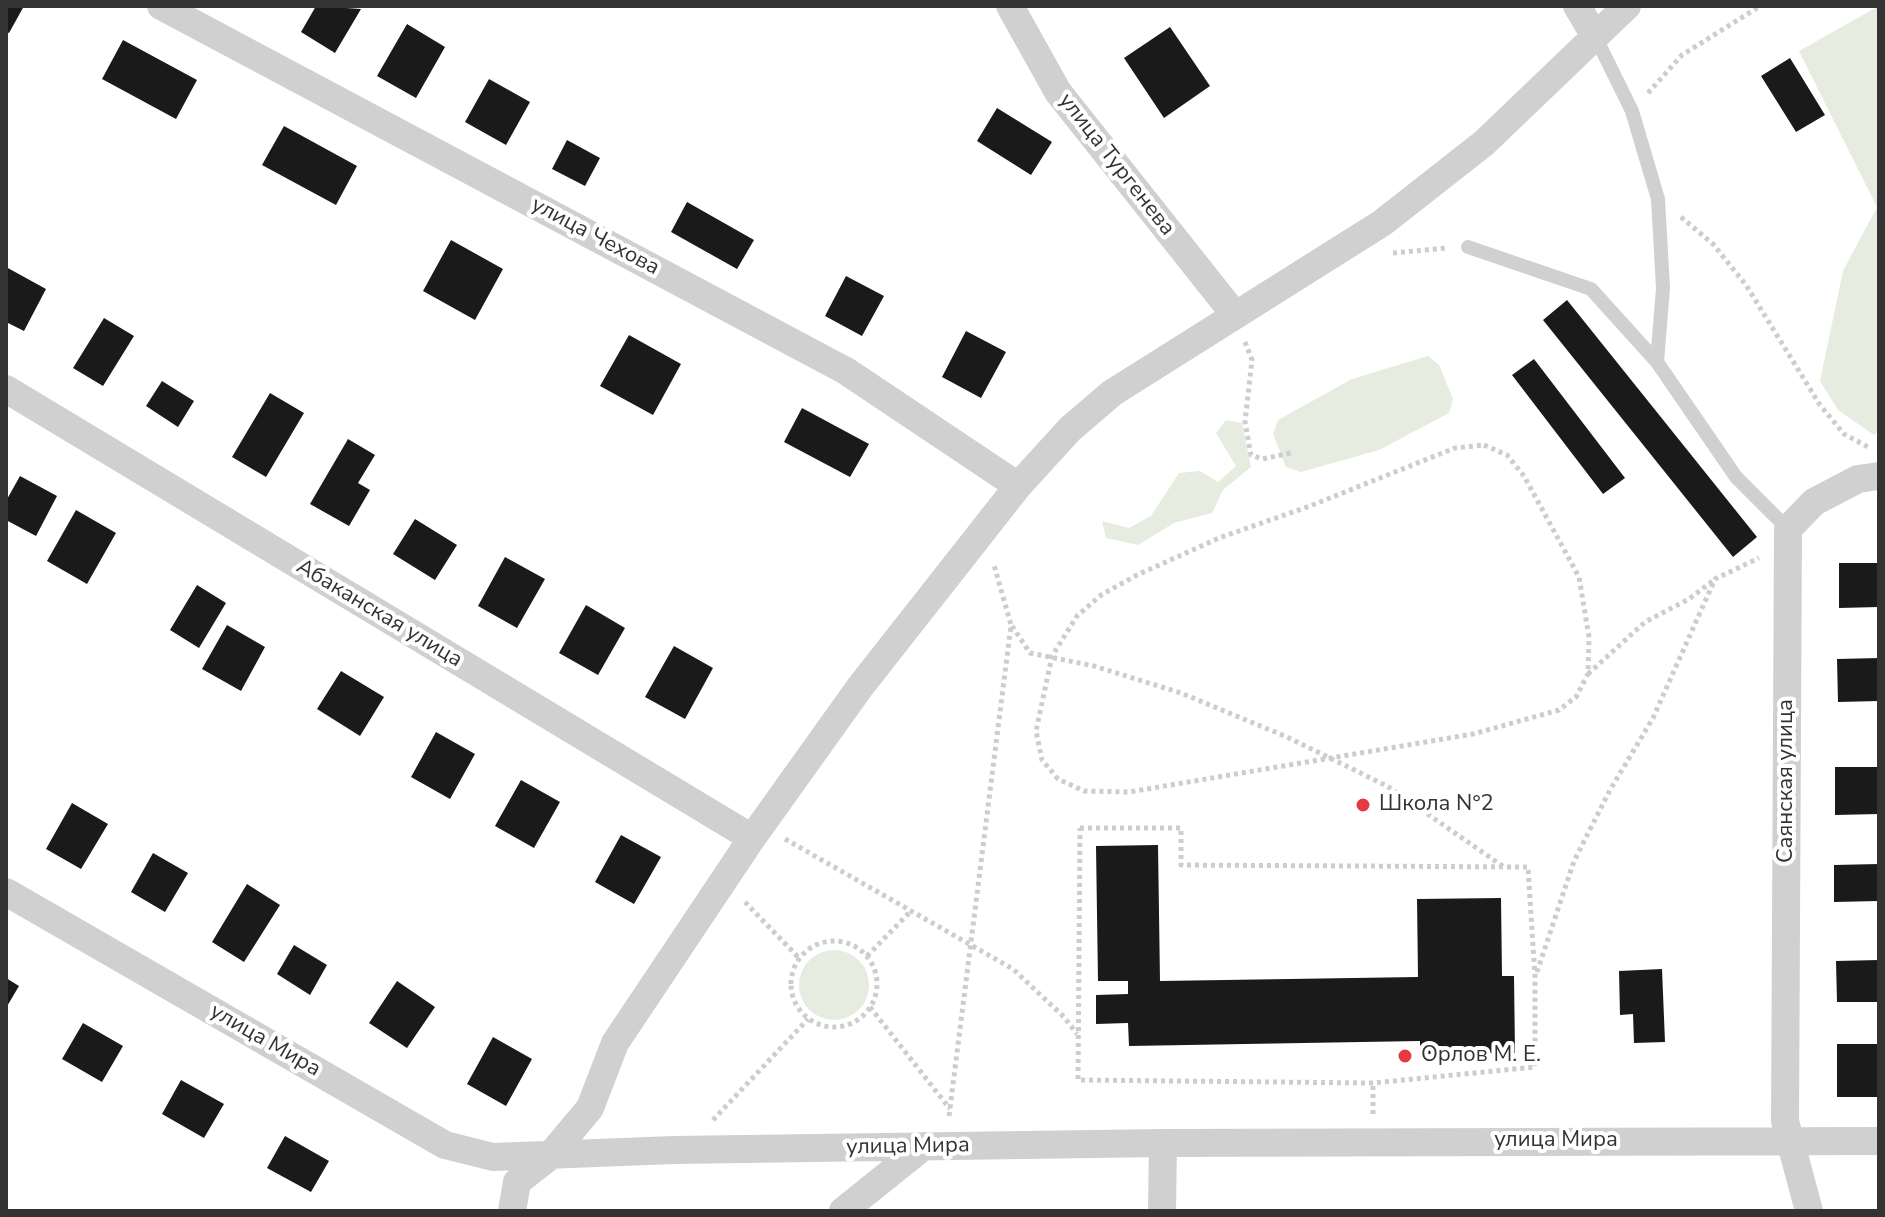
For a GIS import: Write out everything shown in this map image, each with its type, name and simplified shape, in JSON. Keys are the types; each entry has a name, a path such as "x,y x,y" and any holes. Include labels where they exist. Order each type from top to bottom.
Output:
{"street":[{"name":"улица Чехова","path":"161,6 846,371 1018,486"},
{"name":"улица Тургенева","path":"1010,6 1058,92 1235,315"},
{"path":"1577,6 1595,36"},
{"path":"512,1211 517,1182 549,1157 590,1108 615,1043 723,880 763,835 860,687 1018,486 1070,429 1112,393 1382,223 1484,143 1627,6"},
{"name":"Абаканская улица","path":"6,389 763,835"},
{"path":"1788,529 1814,502 1858,479 1879,476"},
{"name":"Саянская улица","path":"1788,529 1785,1105 1788,1142 1809,1211"},
{"name":"улица Мира","path":"6,892 445,1145 493,1157 674,1150 1163,1143 1879,1141"},
{"path":"1162,1211 1163,1143"},
{"path":"843,1211 924,1146"}],"lane":[{"path":"1595,36 1632,111 1658,199 1663,288 1657,362"},
{"path":"1468,247 1591,289 1657,362 1736,477 1788,529"}],"path":[{"path":"1632,111 1682,55 1760,6"},
{"path":"1658,199 1713,244 1746,285 1820,405 1844,434 1879,453"},
{"path":"1235,315 1252,360 1245,422 1251,455 1262,459 1291,453"},
{"path":"1588,674 1589,637 1579,577 1570,556 1524,476 1507,455 1484,445 1455,448 1310,506 1219,538 1101,595 1077,616 1052,656 1036,731 1042,760 1058,779 1084,791 1129,792 1473,734 1559,710 1576,697 1588,674 1645,622 1689,599 1715,579 1761,557 1788,529"},
{"path":"1535,977 1574,861 1610,790 1653,718 1715,579"},
{"path":"1002,590 1011,625 1030,653 1052,656 1181,693 1329,758 1387,786 1505,867"},
{"path":"948,1127 1011,625"},
{"path":"1080,828 1181,828 1181,865 1528,867 1535,977 1535,1067 1373,1083 1078,1080 1080,828"},
{"path":"763,835 1013,969 1064,1017 1078,1035"},
{"path":"723,880 800,959"},
{"path":"867,956 910,912"},
{"path":"827,942 855,947 867,956 877,981 870,1007 853,1023 842,1027 818,1025 808,1019 797,1006 791,989 793,972 800,959 812,947 827,942"},
{"path":"870,1007 950,1109"},
{"path":"710,1124 808,1019"},
{"path":"1373,1083 1373,1120"}],"shaded area":[{"path":"1879,6 1879,430 1874,435 1838,410 1820,381 1843,271 1877,207 1799,51"},
{"path":"1428,356 1439,365 1453,399 1449,413 1379,450 1301,472 1286,467 1273,434 1278,420 1352,379"},
{"path":"1226,420 1242,423 1251,467 1223,490 1212,513 1174,523 1138,545 1106,538 1102,521 1129,528 1151,516 1179,473 1200,471 1218,482 1236,466 1216,433"},
{"path":"834,950 859,960 869,985 859,1010 834,1020 809,1010 799,985 809,960"}],"building":[{"path":"6,6 24,6 9,33 6,32"},
{"path":"316,6 361,9 335,53 301,32"},
{"path":"407,24 445,47 416,98 377,76"},
{"path":"1170,27 1210,86 1164,118 1124,58"},
{"path":"123,40 197,80 176,119 102,79"},
{"path":"1790,58 1825,115 1796,132 1761,76"},
{"path":"489,79 530,102 506,145 465,122"},
{"path":"997,108 1052,142 1031,175 977,141"},
{"path":"284,126 357,166 336,205 262,165"},
{"path":"567,140 600,158 585,186 552,169"},
{"path":"687,202 754,240 737,269 671,232"},
{"path":"451,240 503,269 475,320 423,291"},
{"path":"6,267 46,289 24,331 6,322"},
{"path":"846,276 884,296 862,336 825,316"},
{"path":"1567,300 1757,537 1733,557 1543,320"},
{"path":"104,318 134,336 103,386 73,368"},
{"path":"966,331 1006,352 981,398 942,377"},
{"path":"629,335 681,364 653,415 600,386"},
{"path":"1534,359 1625,478 1603,494 1512,375"},
{"path":"162,381 194,401 178,427 146,406"},
{"path":"270,393 304,413 266,477 232,457"},
{"path":"802,408 869,444 850,477 784,442"},
{"path":"348,439 375,455 358,483 370,490 349,526 310,504"},
{"path":"20,476 57,496 36,536 6,520 6,501"},
{"path":"76,510 116,533 87,584 47,561"},
{"path":"415,519 457,545 435,580 393,554"},
{"path":"505,557 545,579 517,628 478,606"},
{"path":"1839,563 1879,563 1879,607 1839,608"},
{"path":"197,585 226,603 199,648 170,630"},
{"path":"586,605 625,628 598,675 559,653"},
{"path":"227,625 265,647 241,691 202,669"},
{"path":"674,646 713,668 685,719 645,697"},
{"path":"1879,658 1879,701 1838,702 1837,659"},
{"path":"341,671 384,697 360,736 317,709"},
{"path":"436,732 475,754 450,799 411,777"},
{"path":"1835,767 1879,767 1879,814 1835,815"},
{"path":"521,780 560,802 534,848 495,826"},
{"path":"72,803 108,824 81,869 46,849"},
{"path":"621,835 661,857 634,904 595,882"},
{"path":"1158,845 1160,981 1418,977 1417,899 1501,898 1502,976 1514,976 1515,1053 1420,1054 1420,1041 1129,1046 1128,1023 1096,1024 1096,995 1128,994 1128,981 1098,981 1096,846"},
{"path":"153,853 188,873 165,912 131,892"},
{"path":"1879,864 1879,901 1834,902 1834,865"},
{"path":"247,884 280,905 244,962 212,942"},
{"path":"294,945 327,965 310,995 277,974"},
{"path":"1879,960 1879,1002 1837,1002 1836,961"},
{"path":"1662,969 1665,1042 1634,1043 1633,1014 1620,1015 1619,971"},
{"path":"6,978 19,986 6,1008"},
{"path":"397,981 435,1007 407,1048 369,1023"},
{"path":"83,1023 123,1046 102,1082 62,1059"},
{"path":"493,1037 532,1059 506,1106 467,1084"},
{"path":"1837,1044 1879,1044 1879,1097 1837,1097"},
{"path":"181,1080 224,1104 204,1138 162,1114"},
{"path":"285,1136 329,1161 311,1192 267,1168"}],"place":[{"name":"Школа N°2","path":"1363,805"},
{"name":"Орлов М. Е.","path":"1405,1056"}]}
